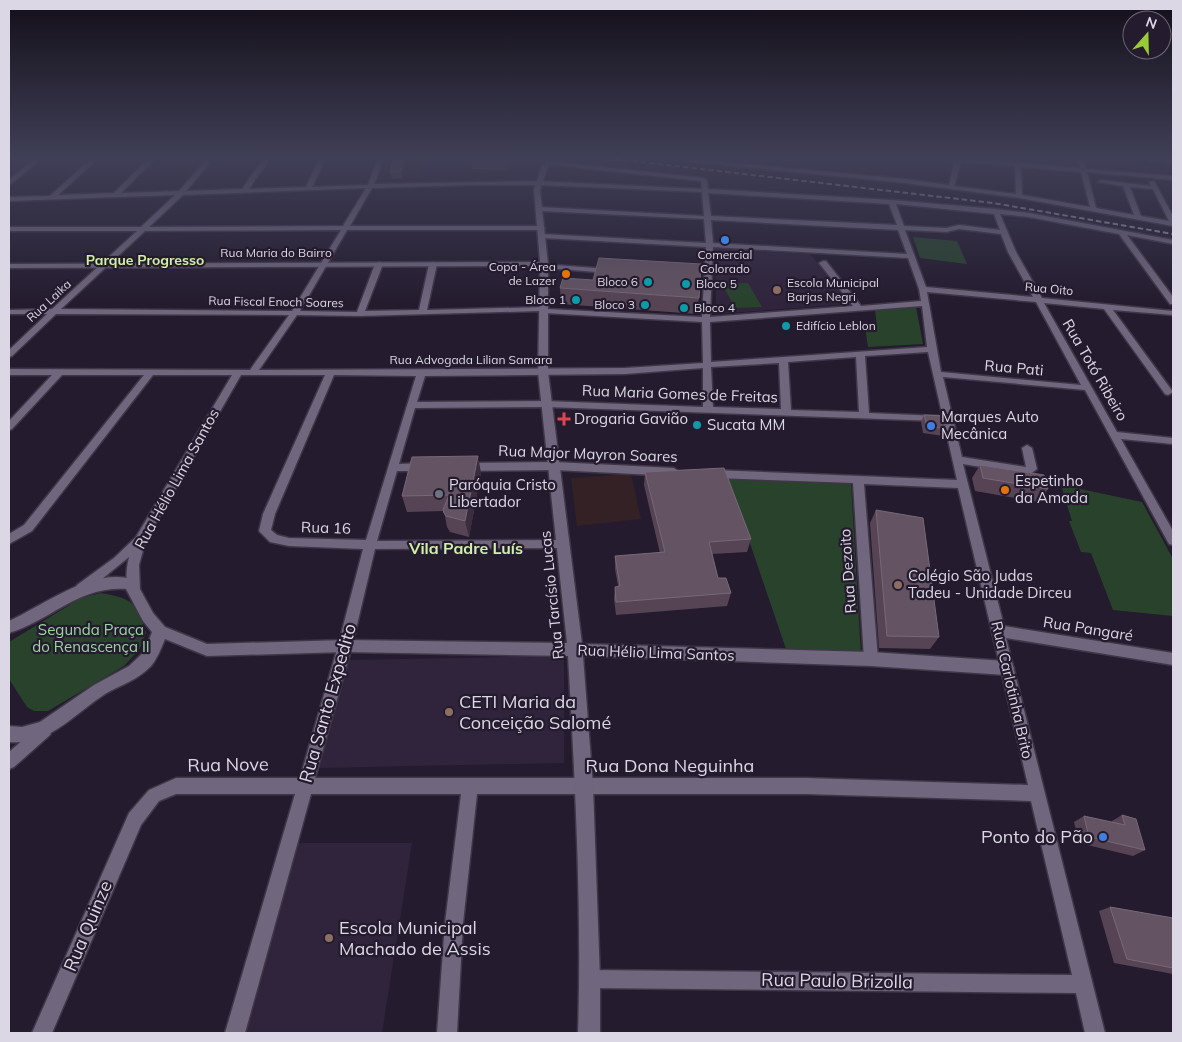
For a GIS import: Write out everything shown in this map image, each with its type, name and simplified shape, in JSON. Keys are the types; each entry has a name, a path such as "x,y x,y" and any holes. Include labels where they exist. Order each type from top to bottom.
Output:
{"street":[{"name":"Rua Laika","path":"9,354 167,207"},
{"path":"253,372 294,314 358,207"},
{"path":"706,207 710,246 710,277 706,320 708,410"},
{"name":"Rua Carlotinha Brito","path":"894,207 923,289 932,348 947,418 1095,1033"},
{"path":"940,207 996,212 1120,231 1173,242"},
{"path":"1084,207 1173,223"},
{"path":"1134,207 1138,216"},
{"path":"1165,207 1173,223"},
{"path":"540,209 948,230 960,227 1004,232"},
{"name":"Rua Tarcísio Lucas","path":"540,209 544,265 543,372 575,650 584,786 590,979 589,1033"},
{"name":"Rua Totó Ribeiro","path":"996,212 1012,252 1173,541"},
{"path":"9,229 344,228 542,232 710,246 912,256"},
{"path":"1120,231 1173,302"},
{"path":"822,263 859,308"},
{"path":"360,314 379,264"},
{"path":"422,313 433,264"},
{"name":"Rua Maria do Bairro","path":"9,266 433,264 544,265 622,271"},
{"path":"700,276 710,277"},
{"name":"Rua Oito","path":"923,289 1173,313"},
{"name":"Rua Fiscal Enoch Soares","path":"9,312 173,311 360,314 544,310 706,320 925,304"},
{"path":"1106,306 1168,392"},
{"name":"Rua Advogada Lilian Samara","path":"9,372 421,373 625,371 932,348"},
{"path":"860,353 864,416"},
{"path":"783,359 786,413"},
{"path":"9,427 60,372"},
{"name":"Rua Hélio Lima Santos","path":"134,590 132,577 133,560 149,523 238,372"},
{"path":"9,540 28,528 150,373"},
{"name":"Rua 16","path":"331,373 269,514 265,531 270,538 282,541 370,545 562,544"},
{"name":"Rua Santo Expedito","path":"235,1033 304,784 345,646 370,545 421,373"},
{"name":"Rua Pati","path":"938,374 1088,388"},
{"name":"Rua Maria Gomes de Freitas","path":"412,405 546,404 947,418"},
{"path":"1115,435 1173,441"},
{"path":"957,460 1029,471 1032,469 1028,448"},
{"name":"Rua Major Mayron Soares","path":"450,467 555,466 682,472"},
{"path":"392,468 430,467"},
{"path":"702,473 963,484"},
{"name":"Rua Dezoito","path":"858,480 871,659"},
{"path":"81,590 124,555 149,523"},
{"path":"9,627 94,584 113,582 130,584 148,617 160,631 153,650 140,667 99,690 48,727 9,762"},
{"name":"Rua Hélio Lima Santos","path":"160,631 207,650 345,646 486,647 871,659 1006,668"},
{"name":"Rua Pangaré","path":"998,631 1173,659"},
{"path":"9,734 27,735 48,727"},
{"name":"Rua Dona Neguinha","path":"304,784 806,786 1036,793"},
{"name":"Rua Nove","path":"135,818 154,795 176,786 304,784"},
{"path":"447,1033 454,924 470,786"},
{"name":"Rua Quinze","path":"42,1033 135,818"},
{"name":"Rua Paulo Brizolla","path":"590,979 1084,984"}],"shaded area":[{"name":"Escola Municipal Barjas Negri","path":"715,249 810,254 849,304 716,314"},
{"path":"631,474 641,519 577,526 571,478"},
{"name":"CETI Maria da Conceição Salomé","path":"564,656 564,763 319,768 347,660"},
{"name":"Escola Municipal Machado de Assis","path":"288,843 412,843 382,1033 235,1033"}],"green space":[{"path":"913,237 957,241 967,264 920,258"},
{"path":"748,283 762,307 735,308 722,284"},
{"path":"916,307 923,344 868,347 865,328 877,327 875,310"},
{"path":"728,479 851,484 861,655 787,652"},
{"path":"1061,485 1142,502 1173,559 1173,616 1113,610 1091,553 1081,552 1069,521 1072,521"},
{"name":"Segunda Praça do Renascença II","path":"101,593 126,600 136,608 146,633 139,650 124,666 48,711 34,711 27,707 9,679 9,642 81,598"}],"building":[{"path":"599,258 701,264 699,298 560,288 563,278 593,280"},
{"path":"924,415 944,416 947,429 927,426"},
{"path":"478,456 465,521 446,516 444,513 443,510 449,495 402,496 412,457"},
{"path":"980,465 1044,475 1048,489 983,478"},
{"path":"724,468 751,539 709,542 718,578 726,578 731,593 616,602 615,587 620,586 615,556 665,552 645,472"},
{"name":"Colégio São Judas Tadeu - Unidade Dirceu","path":"876,510 923,518 939,637 887,636"},
{"path":"1122,815 1136,819 1145,850 1089,837 1084,816 1125,825"},
{"path":"1110,907 1173,918 1173,968 1127,959"}],"railway":[{"path":"1014,207 1173,234"}],"place":[{"name":"Comercial Colorado","path":"725,240"},
{"name":"Copa - Área de Lazer","path":"566,274"},
{"name":"Bloco 6","path":"648,282"},
{"name":"Bloco 5","path":"686,284"},
{"name":"Escola Municipal Barjas Negri","path":"777,290"},
{"name":"Bloco 1","path":"576,300"},
{"name":"Bloco 3","path":"645,305"},
{"name":"Bloco 4","path":"684,308"},
{"name":"Edifício Leblon","path":"786,326"},
{"name":"Drogaria Gavião","path":"564,419"},
{"name":"Sucata MM","path":"697,425"},
{"name":"Marques Auto Mecânica","path":"931,426"},
{"name":"Espetinho da Amada","path":"1005,490"},
{"name":"Paróquia Cristo Libertador","path":"439,494"},
{"name":"Colégio São Judas Tadeu - Unidade Dirceu","path":"898,585"},
{"name":"CETI Maria da Conceição Salomé","path":"449,712"},
{"name":"Ponto do Pão","path":"1103,837"},
{"name":"Escola Municipal Machado de Assis","path":"329,938"}],"district":[{"name":"Parque Progresso","path":"145,260"},
{"name":"Vila Padre Luís","path":"466,548"}]}
